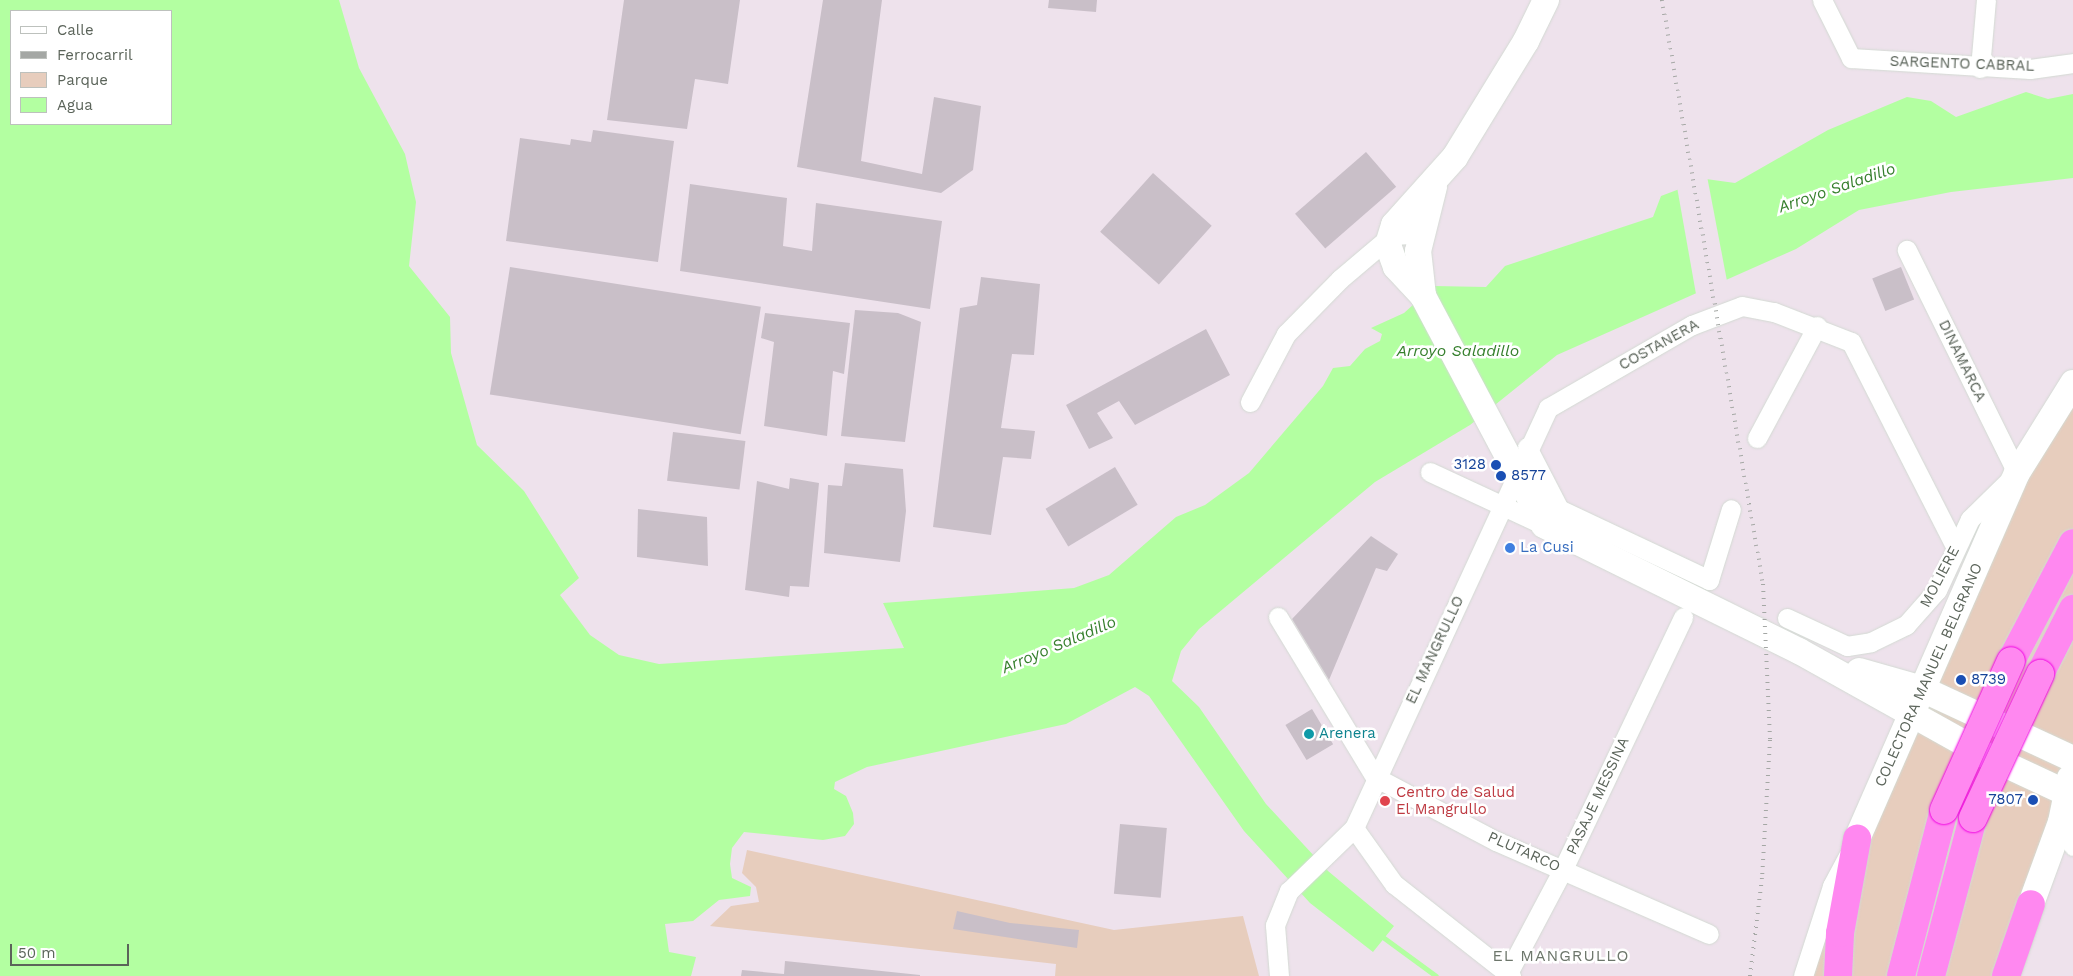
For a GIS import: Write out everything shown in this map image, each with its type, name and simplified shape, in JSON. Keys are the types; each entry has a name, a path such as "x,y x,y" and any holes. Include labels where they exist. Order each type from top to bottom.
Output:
{"highway":[{"path":"1901,976 1944,810 2011,661 2073,543"},
{"path":"1931,976 1973,818 2040,674 2073,609"},
{"path":"1838,976 1841,924 1857,839"},
{"path":"2006,976 2032,904"}],"street":[{"path":"1423,296 1418,245 1435,185 1526,41 1546,0"},
{"name":"SARGENTO CABRAL","path":"1822,0 1851,58 2030,70 2073,63"},
{"path":"1980,68 1986,0"},
{"path":"1384,251 1410,206 1435,185"},
{"path":"1250,402 1286,334 1340,279 1384,251 1418,245"},
{"name":"DINAMARCA","path":"1907,250 2016,473"},
{"path":"1384,251 1423,296 1501,440 1544,526"},
{"name":"COSTANERA","path":"1517,472 1548,408 1692,325 1742,306 1816,326 1851,342 1956,548"},
{"path":"1757,438 1816,326"},
{"name":"COLECTORA MANUEL BELGRANO","path":"1803,976 1832,886 1857,839 2016,473 2073,382"},
{"path":"1528,447 1559,510 1708,580 1730,509"},
{"path":"1430,472 1799,651 1912,714 2069,794"},
{"name":"EL MANGRULLO","path":"1354,828 1375,776 1517,472"},
{"name":"MOLIERE","path":"1787,618 1847,646 1892,635 1922,612 1970,519 2016,473"},
{"path":"1278,617 1375,776"},
{"name":"PASAJE MESSINA","path":"1509,974 1563,869 1683,618"},
{"path":"1799,651 1922,689 2073,758"},
{"path":"2016,976 2032,904 2069,794 2073,766"},
{"name":"PLUTARCO","path":"1375,776 1496,841 1709,934"},
{"path":"2061,822 2073,846"},
{"path":"1279,976 1275,925 1290,891 1354,828 1394,884 1509,974"}],"green space":[{"path":"2073,383 2073,766 2016,976 1803,976 1810,949"},
{"path":"747,850 1114,930 1243,916 1259,976 1055,976 1056,964 710,926 731,906 759,902 756,887 742,873"}],"water":[{"name":"Arroyo Saladillo","path":"0,0 339,0 359,68 405,154 416,202 409,266 450,317 451,353 477,445 524,491 579,578 560,595 590,635 619,655 659,664 904,648 883,603 1074,588 1109,575 1176,517 1205,505 1249,473 1323,386 1333,368 1350,366 1365,349 1380,341 1382,334 1371,328 1404,313 1434,286 1486,287 1505,266 1653,217 1661,196 1706,179 1735,183 1828,130 1907,97 1931,101 1956,117 2026,92 2048,99 2073,94 2073,178 1951,192 1859,210 1796,249 1557,355 1470,425 1375,482 1199,629 1181,651 1172,681 1199,707 1266,804 1328,871 1394,926 1373,952 1310,903 1244,831 1149,696 1135,687 1066,724 867,767 835,782 834,789 846,796 853,813 854,824 845,836 823,840 744,832 732,848 730,864 732,878 751,887 750,896 719,900 693,921 665,924 669,952 696,957 691,976 0,976"}],"pier":[{"path":"1707,176 1727,281 1696,294 1677,187"}],"building":[{"path":"624,0 740,0 728,84 695,79 687,129 607,120"},
{"path":"823,0 882,0 861,161 922,174 934,97 981,106 973,170 941,193 797,167"},
{"path":"1049,0 1097,0 1096,12 1048,8"},
{"path":"593,130 674,141 658,262 506,241 520,138 570,145 571,139 591,142"},
{"path":"1366,152 1396,187 1325,248 1295,214"},
{"path":"1153,173 1212,226 1159,285 1100,232"},
{"path":"690,184 787,198 783,246 812,251 816,203 942,221 930,309 680,271"},
{"path":"510,267 761,307 741,434 490,394"},
{"path":"1901,267 1914,299 1885,311 1872,279"},
{"path":"981,277 1040,284 1034,355 1012,354 1001,428 1035,431 1031,459 1003,457 991,535 933,527 960,308 977,305"},
{"path":"855,310 898,313 921,322 905,442 841,436"},
{"path":"765,313 850,323 844,374 833,371 827,436 764,426 774,342 761,338"},
{"path":"1206,329 1230,375 1135,425 1119,401 1097,413 1113,438 1089,449 1066,405"},
{"path":"673,432 745,441 739,490 667,481"},
{"path":"845,463 903,469 906,511 900,562 824,553 828,485 842,486"},
{"path":"1115,467 1138,505 1068,546 1046,509"},
{"path":"790,478 819,483 809,587 790,586 789,597 745,590 757,481 789,489"},
{"path":"638,509 707,517 708,566 637,557"},
{"path":"1371,536 1398,554 1387,571 1376,568 1329,680 1292,619"},
{"name":"Arenera","path":"1312,709 1333,744 1307,760 1285,725"},
{"path":"1120,824 1167,828 1161,898 1114,894"},
{"path":"957,911 1010,923 1079,930 1077,948 953,929"},
{"path":"785,961 920,976 741,976 742,970 784,974"}],"waterway":[{"path":"1380,935 1436,976"}],"railway":[{"path":"1662,0 1763,584 1770,740 1762,878 1750,976"}],"place":[{"name":"3128","path":"1496,465"},
{"name":"8577","path":"1501,476"},
{"name":"La Cusi","path":"1510,548"},
{"name":"8739","path":"1961,680"},
{"name":"Arenera","path":"1309,734"},
{"name":"7807","path":"2033,800"},
{"name":"Centro de Salud El Mangrullo","path":"1385,801"}],"district":[{"name":"EL MANGRULLO","path":"1561,956"}]}
